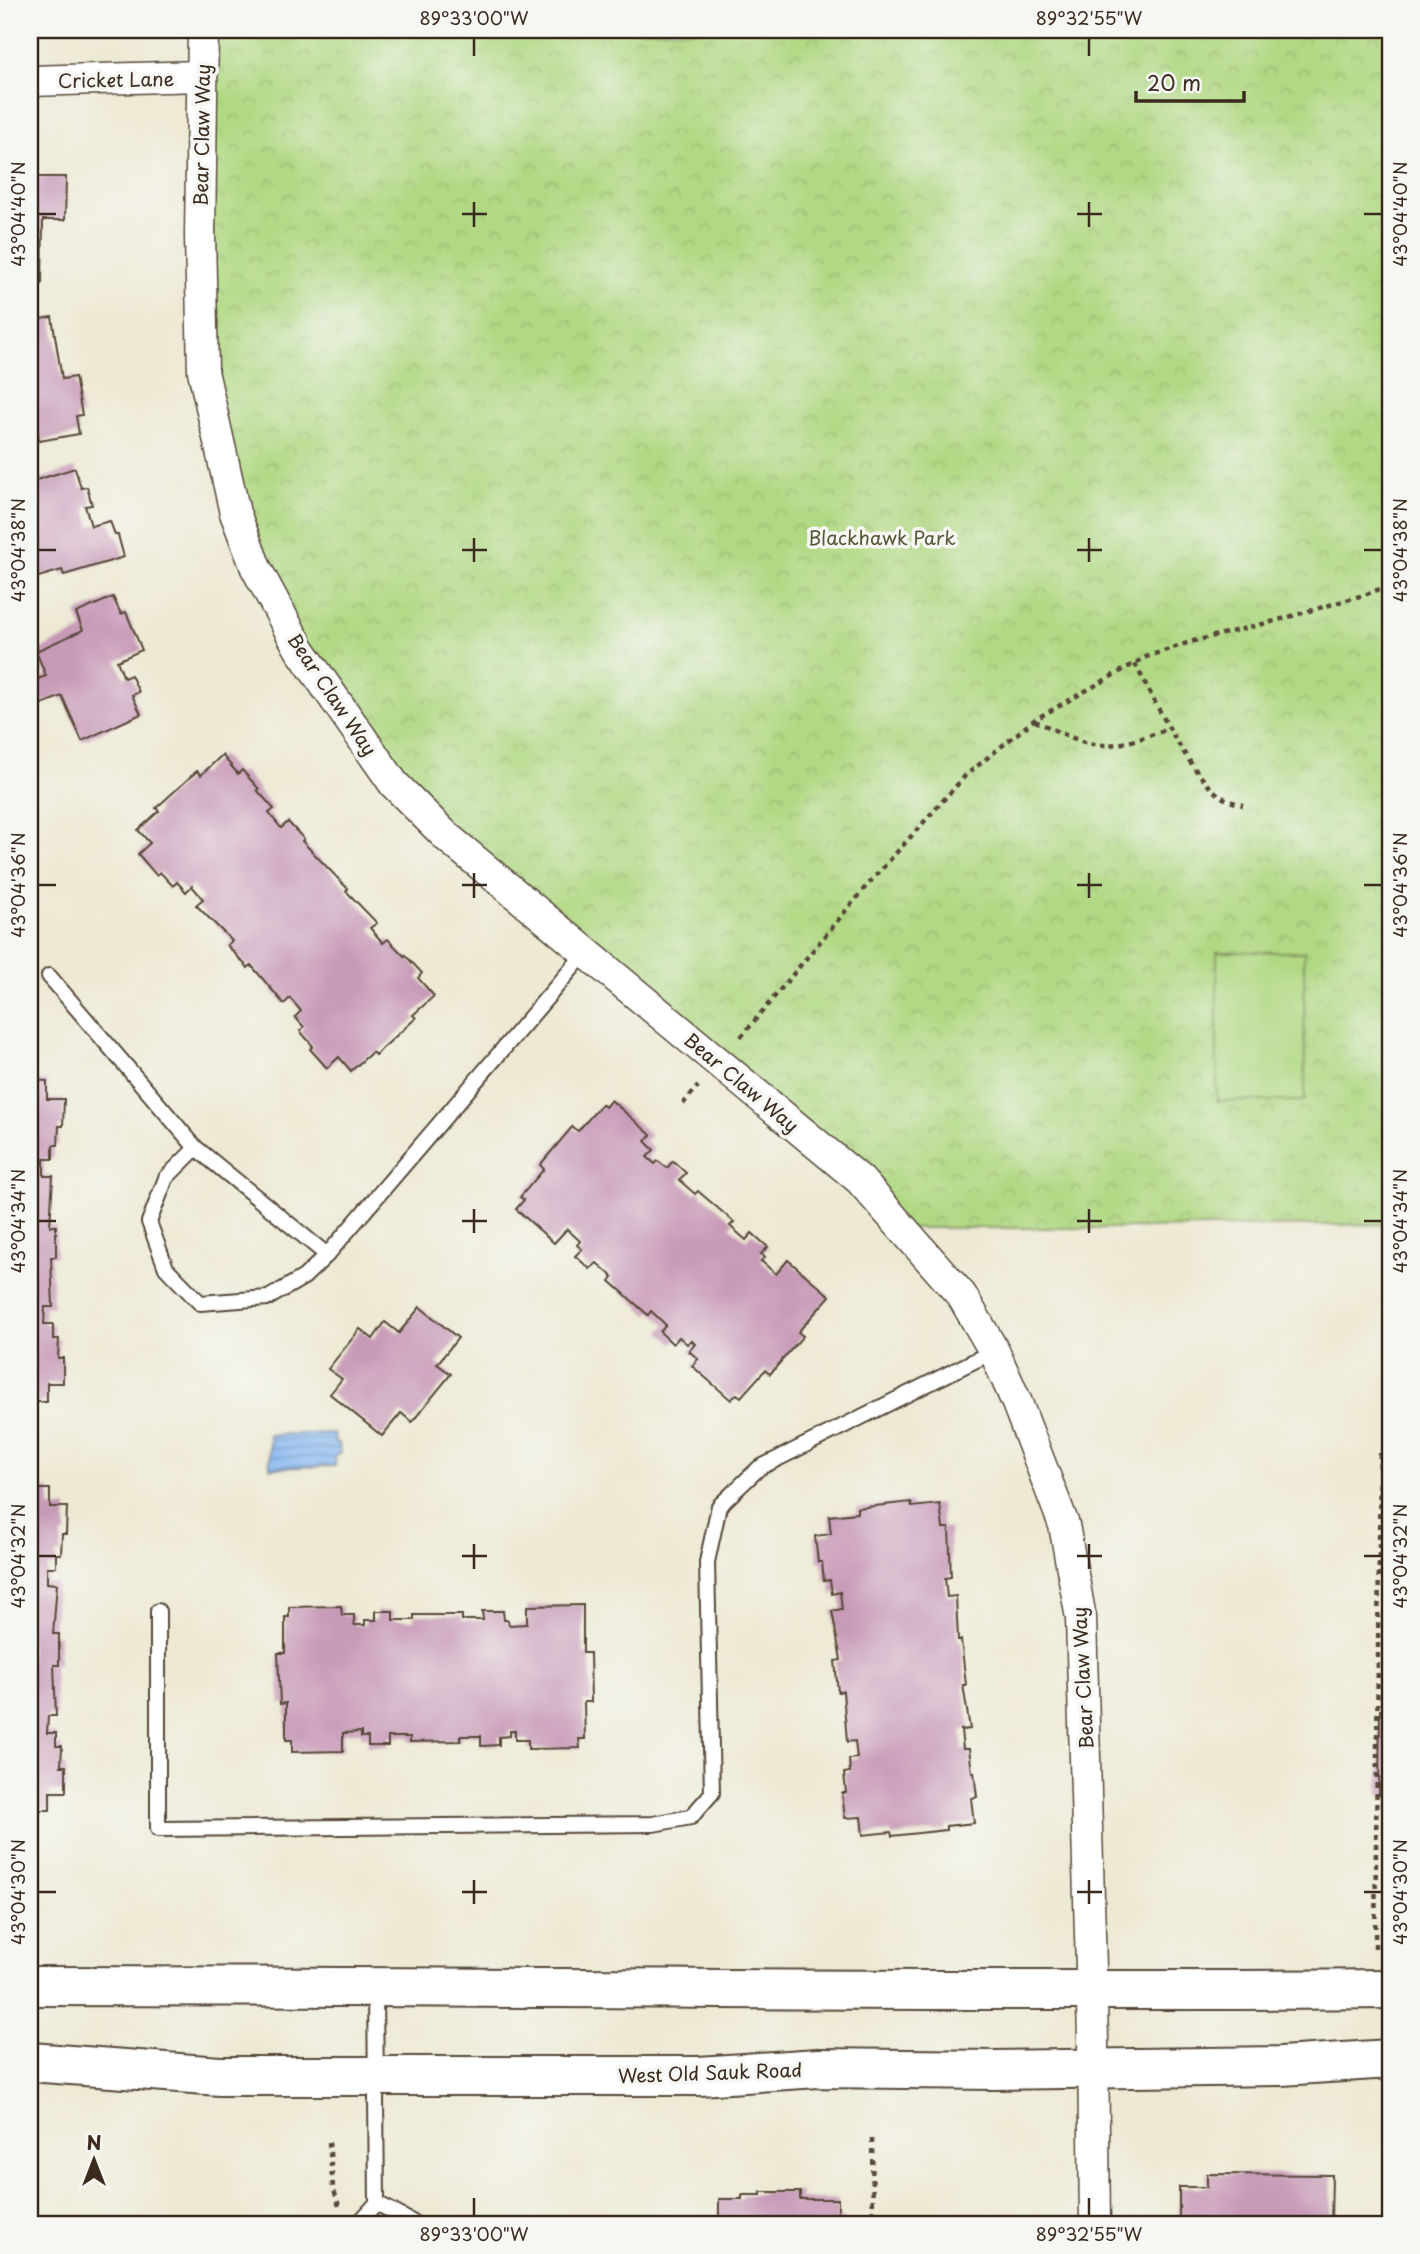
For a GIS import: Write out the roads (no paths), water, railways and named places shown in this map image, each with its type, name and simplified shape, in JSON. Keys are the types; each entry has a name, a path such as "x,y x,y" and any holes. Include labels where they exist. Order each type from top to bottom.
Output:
{"street":[{"name":"Bear Claw Way","path":"203,30 200,235 203,371 235,513 256,568 299,648 394,784 447,837 860,1180 962,1297 994,1352 1017,1403 1064,1525 1081,1618 1092,1992 1095,2224"},
{"name":"Cricket Lane","path":"30,81 201,76"},
{"path":"30,1986 1092,1992 1390,1989"},
{"name":"West Old Sauk Road","path":"30,2062 220,2076 699,2076 818,2068 1281,2066 1390,2059"}],"lane":[{"path":"195,1148 166,1178 149,1222 166,1268 200,1303 268,1298 304,1277 327,1255 586,952"},
{"path":"49,976 195,1148 327,1255"},
{"path":"158,1611 158,1829 653,1824 691,1816 712,1793 707,1562 719,1506 759,1468 994,1352"},
{"path":"358,2224 377,2203 375,1986"},
{"path":"377,2203 415,2224"}],"water":[{"path":"334,1433 340,1454 335,1455 335,1466 270,1468 269,1435"}],"park label":[{"name":"Blackhawk Park","path":"882,537"}]}
